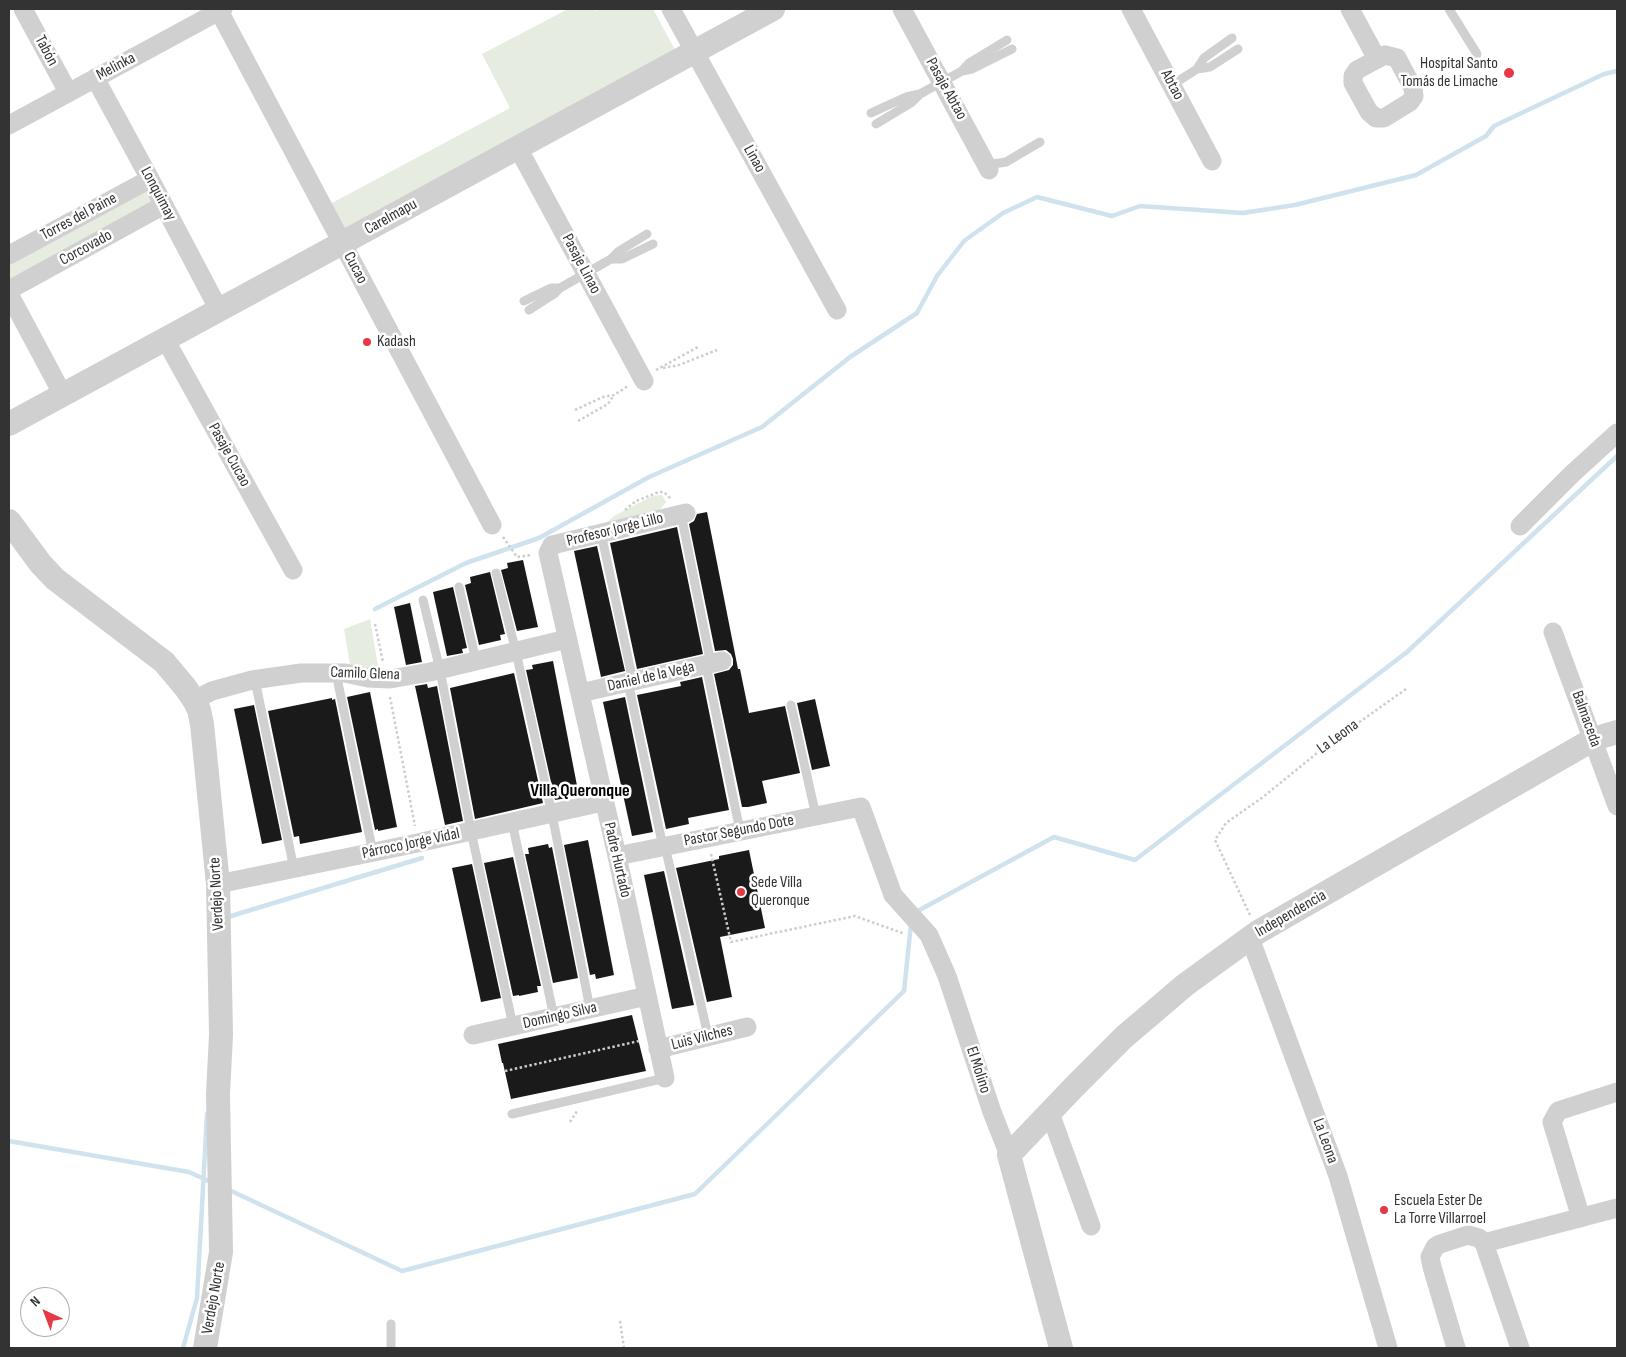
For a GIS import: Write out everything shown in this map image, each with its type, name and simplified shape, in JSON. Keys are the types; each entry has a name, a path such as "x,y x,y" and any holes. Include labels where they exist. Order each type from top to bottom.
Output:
{"street":[{"name":"Tabón","path":"23,9 68,92"},
{"name":"Linao","path":"671,9 837,310"},
{"name":"Carelmapu","path":"9,424 773,9"},
{"name":"Pasaje Abtao","path":"902,9 988,168"},
{"name":"Abtao","path":"1131,9 1212,161"},
{"path":"1350,9 1377,60"},
{"name":"Melinka","path":"9,125 221,10"},
{"name":"Cucao","path":"221,10 492,525"},
{"name":"Lonquimay","path":"95,78 219,310"},
{"name":"Pasaje Linao","path":"518,148 642,379"},
{"name":"Torres del Paine","path":"9,255 150,179"},
{"name":"Corcovado","path":"9,292 164,205"},
{"path":"9,292 63,395"},
{"name":"Pasaje Cucao","path":"165,340 293,570"},
{"path":"1520,526 1572,474 1617,433"},
{"name":"Profesor Jorge Lillo","path":"548,553 552,545 684,513"},
{"name":"Verdejo Norte","path":"9,521 55,580 154,653 175,674 194,700 202,724 218,884 221,1035 218,1103 222,1252 205,1348"},
{"name":"Padre Hurtado","path":"548,553 665,1078"},
{"name":"Balmaceda","path":"1553,632 1594,739 1617,806"},
{"name":"Camilo Glena","path":"194,700 212,691 255,680 301,673 345,673 368,678 386,678 440,670 568,640"},
{"name":"Daniel de la Vega","path":"580,693 713,664"},
{"name":"Independencia","path":"1009,1156 1098,1062 1154,1010 1254,935 1594,739 1617,732"},
{"name":"Párroco Jorge Vidal","path":"218,884 604,802"},
{"name":"Pastor Segundo Dote","path":"617,856 861,807"},
{"name":"El Molino","path":"861,807 893,895 929,935 947,976 992,1112 1009,1156 1061,1348"},
{"name":"La Leona","path":"1254,935 1338,1176 1388,1348"},
{"name":"Domingo Silva","path":"473,1035 647,996"},
{"name":"Luis Vilches","path":"656,1043 708,1036 747,1026"},
{"path":"1581,1218 1552,1122 1558,1110 1617,1092"},
{"path":"1050,1113 1091,1226"},
{"path":"1484,1243 1617,1208"},
{"path":"1456,1348 1432,1267 1432,1251 1440,1244 1468,1235 1480,1238 1484,1243 1520,1348"}],"lane":[{"path":"1449,9 1477,54"},
{"path":"1197,69 1204,58 1232,38"},
{"path":"876,124 911,103 920,94 962,71 969,63 1007,40"},
{"path":"962,71 972,70 1012,49"},
{"path":"1172,85 1197,69 1210,67 1238,49"},
{"path":"872,113 906,97 920,94"},
{"path":"988,168 1006,162 1040,142"},
{"path":"529,310 560,288 647,234"},
{"path":"611,258 622,259 653,244"},
{"path":"524,301 551,288 560,288"},
{"path":"684,513 713,664 740,831"},
{"path":"601,533 664,846 708,1036"},
{"path":"496,573 516,652 552,814 590,1009"},
{"path":"459,587 476,661"},
{"path":"423,600 440,670 471,831 513,1026"},
{"path":"336,673 373,852"},
{"path":"255,680 294,869"},
{"path":"791,705 816,816"},
{"path":"512,822 554,1017"},
{"path":"512,1114 665,1078"},
{"path":"391,1324 391,1348"}],"path":[{"path":"575,410 603,396 614,395 659,368 698,348"},
{"path":"659,368 679,365 717,350"},
{"path":"578,421 608,404 614,395"},
{"path":"508,543 517,558"},
{"path":"375,624 418,843"},
{"name":"La Leona","path":"1254,935 1215,840 1226,823 1263,797 1326,745 1406,689"},
{"path":"708,838 731,942 855,916 885,928"},
{"path":"505,1071 656,1043"},
{"path":"620,1321 624,1348"}],"shaded area":[{"path":"568,9 593,9 595,11 599,9 653,9 675,50 344,230 330,204 510,108 482,54"},
{"path":"145,187 155,206 9,281 9,260"},
{"path":"662,495 666,502 658,512 597,531 614,516 652,496"},
{"path":"370,619 379,672 350,665 344,629"}],"building":[{"path":"707,512 738,669 740,669 749,713 785,706 800,773 762,781 767,803 748,807 742,807 714,674 729,670 733,665 733,659 726,650 715,651 689,524 694,521 697,514"},
{"path":"677,527 703,654 637,669 610,543"},
{"path":"597,546 625,671 601,677 574,551"},
{"path":"523,560 538,627 517,631 501,570 508,568 507,563"},
{"path":"490,572 505,634 500,635 501,640 479,645 465,585 471,583 470,577"},
{"path":"453,587 467,648 462,649 463,653 447,656 433,592"},
{"path":"410,603 422,662 406,665 394,607"},
{"path":"553,661 579,796 555,800 526,670 533,669 532,665"},
{"path":"514,673 543,803 475,819 450,688"},
{"path":"702,677 729,810 688,818 689,824 666,829 637,695 681,686 680,682"},
{"path":"427,684 428,688 437,686 463,821 445,825 415,686"},
{"path":"370,692 397,827 378,831 378,829 375,830 347,697"},
{"path":"625,697 653,832 632,836 603,702"},
{"path":"332,698 332,700 335,699 362,832 300,844 299,836 294,837 268,711"},
{"path":"815,699 830,766 812,770 797,703"},
{"path":"254,705 282,840 262,844 234,709"},
{"path":"588,840 614,975 596,979 595,974 590,975 564,845"},
{"path":"548,844 549,848 552,847 578,978 553,983 525,854 529,854 528,848"},
{"path":"749,850 765,928 720,937 732,997 707,1002 676,868 719,859 719,856"},
{"path":"513,857 541,986 537,986 538,992 519,996 513,996 484,863"},
{"path":"472,864 501,998 481,1002 452,868"},
{"path":"664,871 694,1005 672,1009 644,875"},
{"path":"632,1015 646,1071 511,1099 498,1044"}],"waterway":[{"path":"375,609 466,563 539,538 649,477 762,427 850,357 917,313 937,276 964,241 1003,213 1037,197 1112,216 1140,206 1243,213 1295,205 1416,175 1486,136 1494,126 1604,74 1617,71"},
{"path":"914,913 1054,837 1135,860 1407,652 1617,456"},
{"path":"231,916 422,858"},
{"path":"227,1189 402,1271 695,1194 904,991 911,924"},
{"path":"183,1348 197,1298 207,1114"},
{"path":"9,1141 189,1172 213,1183"}],"place":[{"name":"Hospital Santo Tomás de Limache","path":"1509,73"},
{"name":"Kadash","path":"367,342"},
{"name":"Sede Villa Queronque","path":"741,892"},
{"name":"Escuela Ester De La Torre Villarroel","path":"1384,1210"}],"district":[{"name":"Villa Queronque","path":"580,791"}]}
